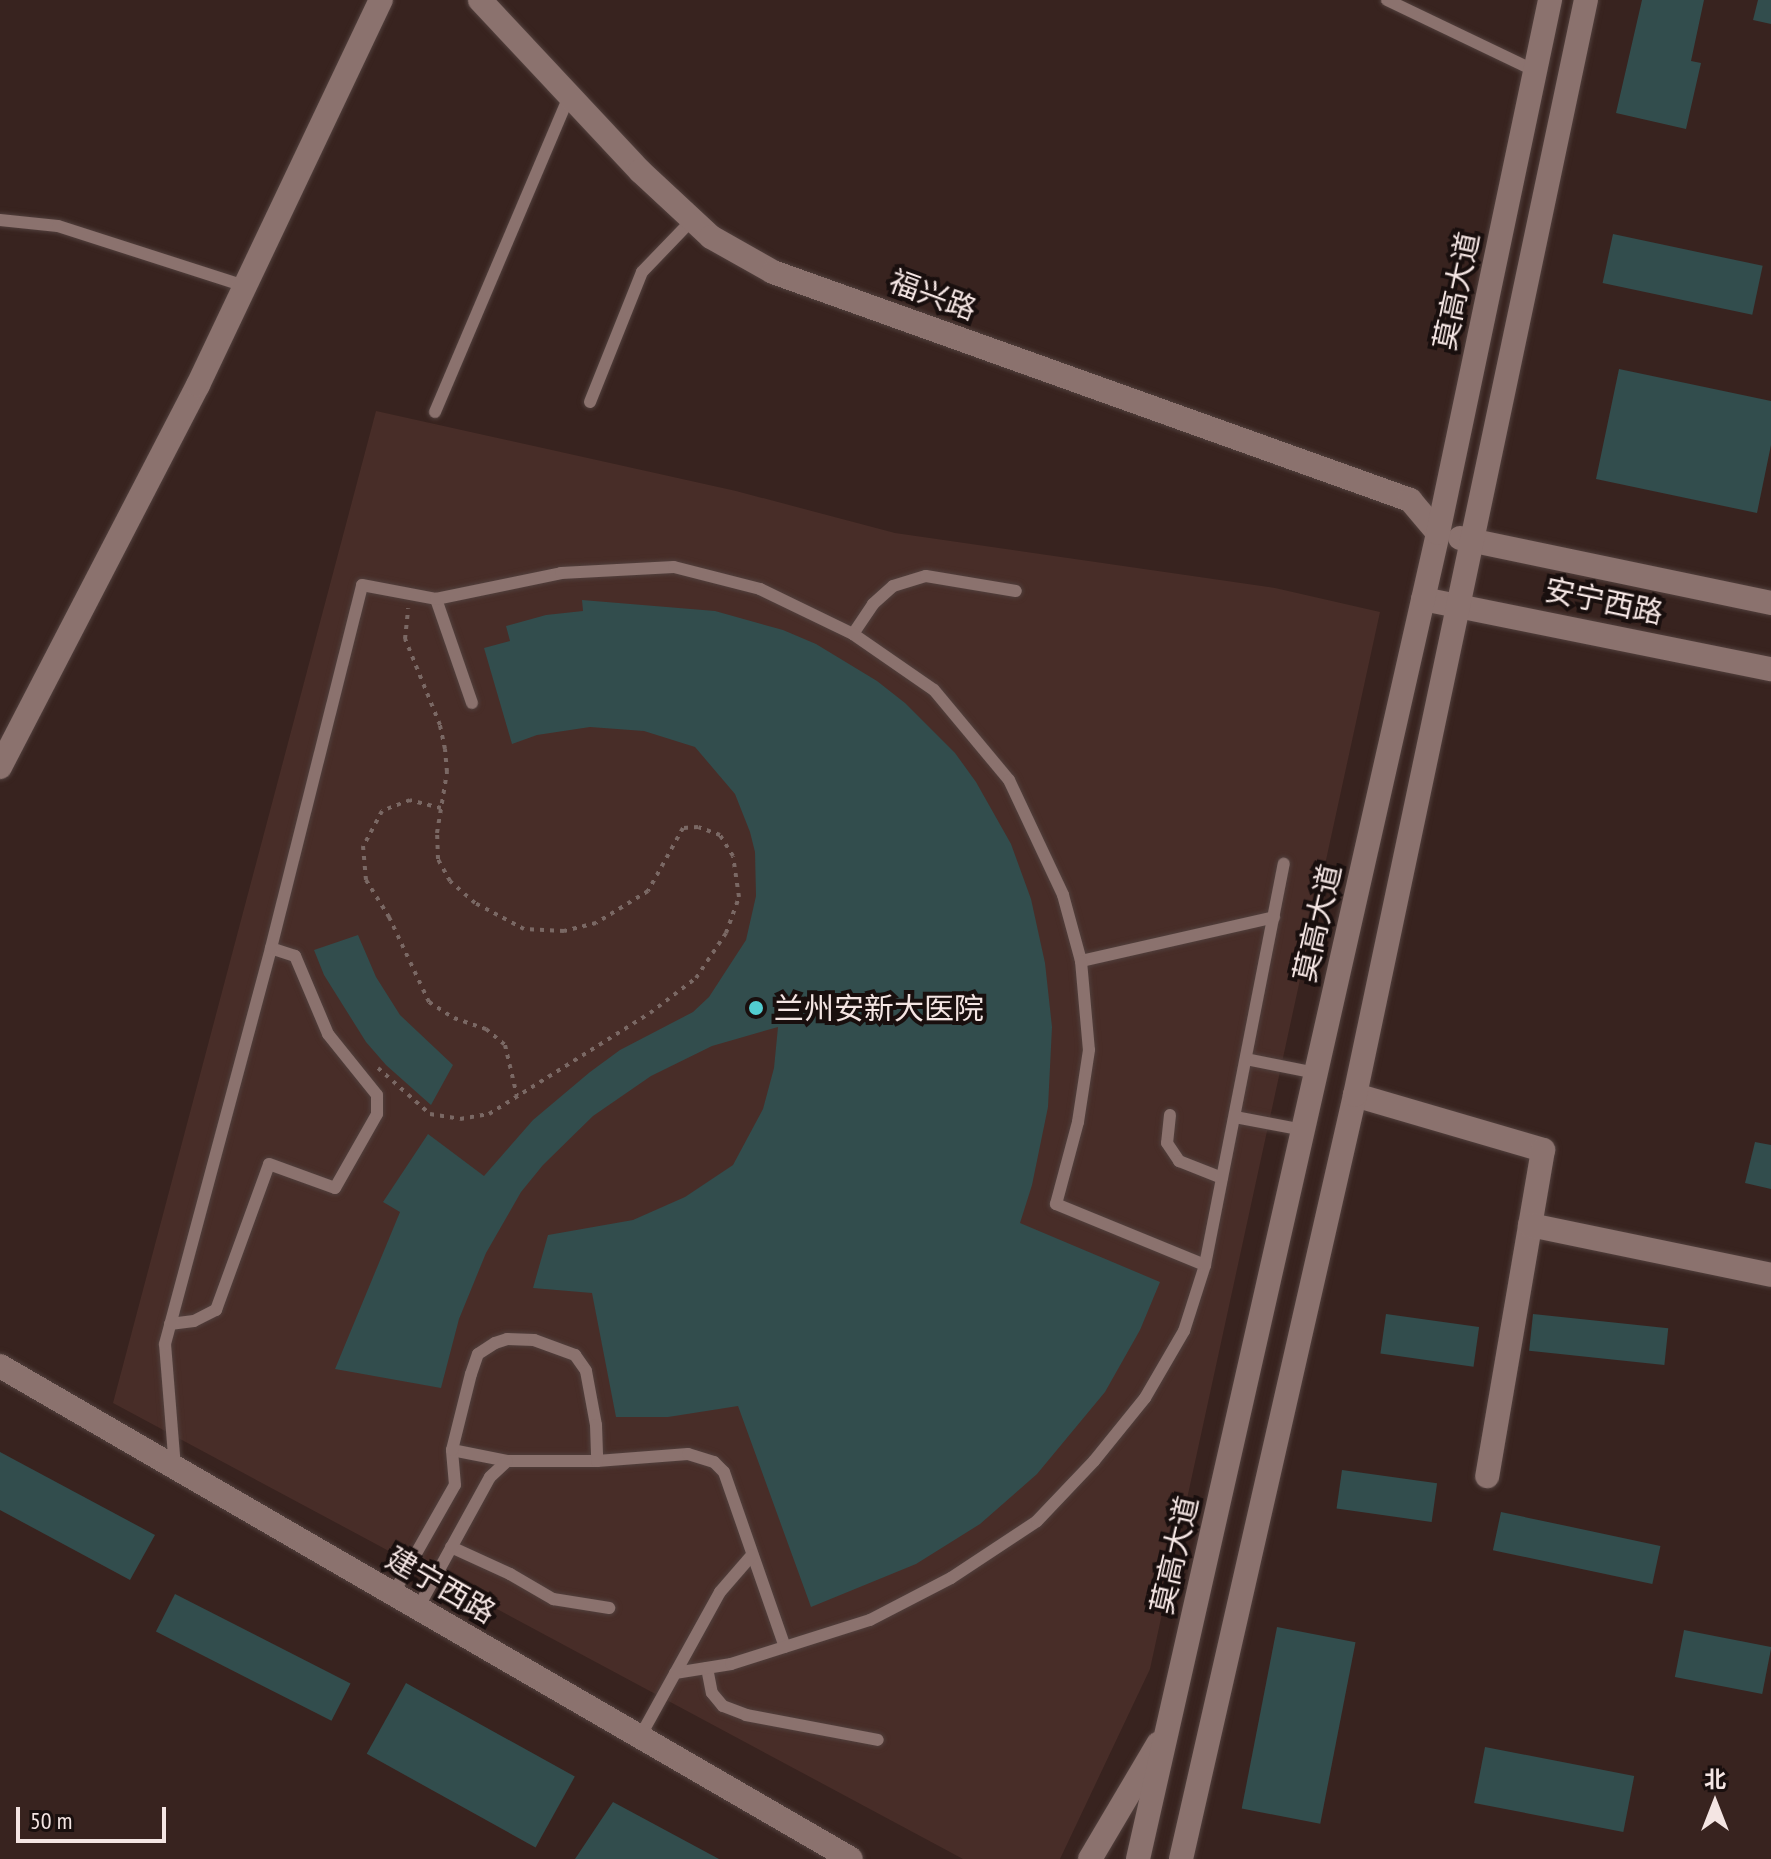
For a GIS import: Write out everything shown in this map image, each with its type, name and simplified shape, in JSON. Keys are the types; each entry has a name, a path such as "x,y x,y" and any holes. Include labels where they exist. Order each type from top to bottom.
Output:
{"main road":[{"path":"0,767 198,385 381,0"},
{"name":"福兴路","path":"480,0 640,171 692,220 711,237 773,272 1410,500 1438,533"},
{"name":"莫高大道","path":"1138,1859 1438,533 1550,0"},
{"path":"1181,1859 1355,1095 1586,0"},
{"name":"安宁西路","path":"1438,533 1771,603"},
{"name":"安宁西路","path":"1423,599 1461,604 1771,669"},
{"path":"1355,1095 1543,1150 1487,1476"},
{"path":"1530,1225 1771,1275"},
{"name":"建宁西路","path":"0,1366 851,1859"},
{"path":"1090,1859 1167,1728"}],"lane":[{"path":"1387,0 1535,71"},
{"path":"435,412 569,96"},
{"path":"0,220 58,226 245,286"},
{"path":"590,402 642,272 692,220"},
{"path":"175,1470 165,1344 271,948 362,585 436,599 561,573 674,567 760,589 853,634 934,690 1009,780 1063,895 1081,961 1089,1050 1078,1122 1056,1204 1205,1265"},
{"path":"853,634 873,604 893,586 926,576 1016,591"},
{"path":"436,599 472,703"},
{"path":"675,1673 707,1668 785,1647 870,1620 951,1578 1037,1521 1094,1461 1145,1398 1184,1331 1205,1265 1284,864"},
{"path":"1081,961 1274,917"},
{"path":"170,1324 194,1321 216,1310 269,1164 335,1188 377,1114 377,1095 328,1034 295,956 271,948"},
{"path":"1246,1059 1316,1073"},
{"path":"1170,1115 1167,1143 1179,1161 1222,1178"},
{"path":"1235,1117 1303,1130"},
{"path":"393,1594 455,1485 452,1450 478,1354 507,1339 534,1340 575,1355 586,1371 596,1425 597,1461"},
{"path":"452,1450 507,1461 597,1461 688,1454 714,1462 724,1472 785,1647"},
{"path":"418,1608 490,1477 507,1461"},
{"path":"451,1547 510,1574 553,1599 609,1608"},
{"path":"641,1735 720,1592 752,1555"},
{"path":"707,1668 712,1693 723,1706 746,1715 878,1740"}],"path":[{"path":"370,1058 430,1114 460,1119 489,1114 650,1013 696,978 726,933 739,897 733,856 720,835 698,827 683,828 648,891 596,923 564,931 524,929 475,903 450,881 438,859 437,833 447,772 445,749 440,725 405,639 409,594"},
{"path":"441,808 410,800 382,811 363,846 366,880 389,917 409,966 429,1002 454,1018 486,1029 505,1045 517,1096"}],"shaded area":[{"name":"兰州安新大医院","path":"376,411 736,491 895,533 1275,588 1380,612 1150,1669 1060,1859 963,1859 113,1403"}],"building":[{"path":"1642,0 1704,0 1691,61 1701,63 1686,129 1616,113"},
{"path":"1758,0 1771,0 1771,24 1753,20"},
{"path":"1613,234 1763,266 1752,315 1603,283"},
{"path":"1619,369 1771,401 1771,445 1757,513 1596,479"},
{"path":"582,600 715,611 783,630 816,644 877,681 905,703 955,753 976,782 1011,844 1031,899 1045,963 1052,1027 1048,1107 1032,1185 1020,1223 1160,1282 1140,1330 1105,1392 1037,1474 980,1524 916,1564 811,1607 738,1406 668,1417 616,1417 592,1293 533,1288 548,1235 633,1220 685,1197 733,1165 763,1109 774,1068 778,1027 712,1046 651,1076 593,1116 543,1165 521,1192 486,1253 459,1319 441,1388 335,1369 400,1212 383,1202 428,1134 484,1176 533,1120 590,1072 620,1050 693,1012 709,997 746,940 756,896 755,852 750,832 735,794 695,747 644,731 590,727 537,735 512,744 484,648 510,641 506,626 546,615 583,611"},
{"path":"358,935 376,977 400,1015 453,1065 431,1105 386,1065 366,1042 324,975 314,950"},
{"path":"1755,1142 1771,1145 1771,1189 1745,1183"},
{"path":"1386,1314 1479,1327 1474,1367 1380,1354"},
{"path":"1533,1314 1668,1328 1664,1365 1529,1351"},
{"path":"0,1452 155,1535 130,1580 0,1510"},
{"path":"1342,1470 1437,1483 1432,1522 1337,1509"},
{"path":"1501,1512 1660,1546 1652,1584 1493,1550"},
{"path":"175,1594 351,1683 331,1721 156,1631"},
{"path":"1277,1627 1356,1642 1320,1824 1242,1809"},
{"path":"1684,1630 1771,1647 1762,1694 1675,1677"},
{"path":"406,1683 575,1777 536,1847 367,1754"},
{"path":"1485,1747 1634,1776 1623,1832 1474,1803"},
{"path":"613,1802 719,1859 575,1859"}],"place":[{"name":"兰州安新大医院","path":"756,1008"}]}
